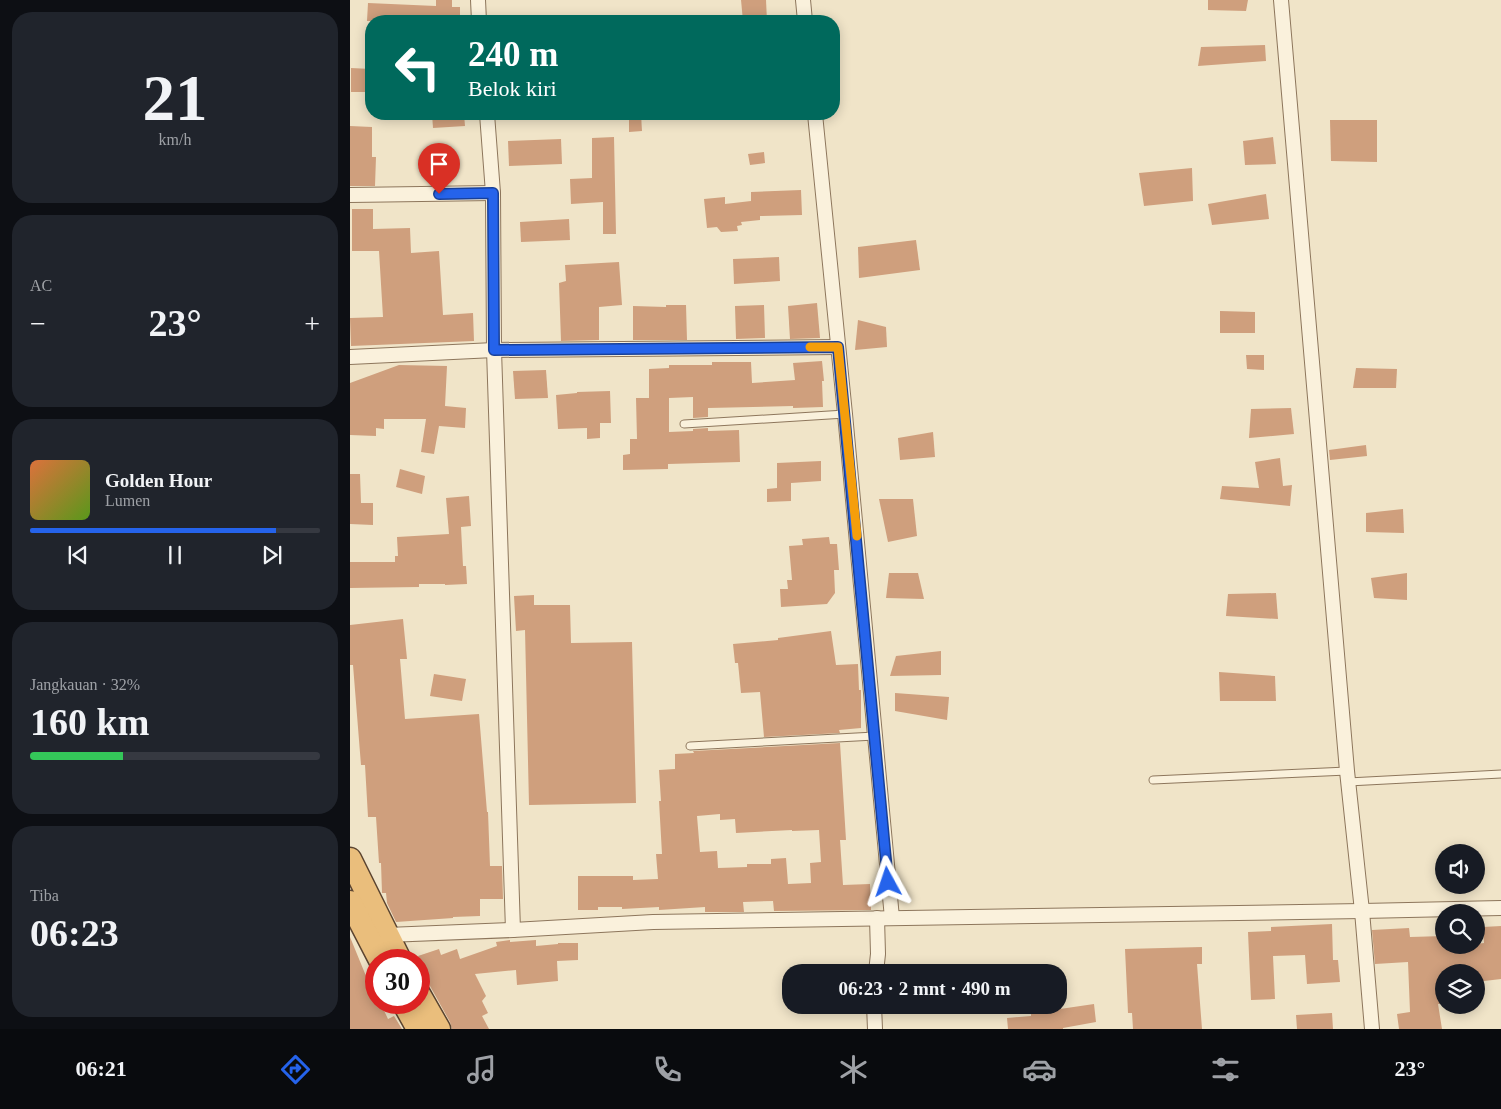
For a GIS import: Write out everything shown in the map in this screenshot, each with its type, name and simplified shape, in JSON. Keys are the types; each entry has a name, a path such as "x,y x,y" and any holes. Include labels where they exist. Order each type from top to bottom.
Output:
{"highway":[{"path":"350,859 394,949"},
{"path":"350,902 374,949"},
{"path":"430,1013 439,1029"},
{"path":"410,1014 418,1029"}],"street":[{"path":"478,0 479,15"},
{"path":"803,0 804,15"},
{"path":"1281,0 1348,777 1372,1029"},
{"path":"487,120 493,193 494,350 513,930"},
{"path":"815,120 845,414 892,918"},
{"path":"350,195 493,193"},
{"path":"350,357 494,350 838,347"},
{"path":"387,935 653,922 1501,908"},
{"path":"877,918 877,964"},
{"path":"874,1014 875,1029"}],"lane":[{"path":"684,424 845,414"},
{"path":"690,746 875,736"},
{"path":"1153,780 1501,774"}],"building":[{"path":"436,0 452,0 452,7 460,7 460,15 367,15 368,3 436,6"},
{"path":"741,0 766,0 767,15 742,15"},
{"path":"1208,0 1248,0 1246,11 1208,10"},
{"path":"1265,45 1266,61 1198,66 1201,47"},
{"path":"351,68 365,69 365,92 351,92"},
{"path":"432,120 464,120 465,126 433,128"},
{"path":"629,120 641,120 642,131 629,132"},
{"path":"1330,120 1377,120 1377,162 1331,161"},
{"path":"350,126 372,127 372,157 376,157 375,186 350,186"},
{"path":"614,137 616,234 603,234 603,202 571,204 570,179 592,178 592,138"},
{"path":"1273,137 1276,164 1245,165 1243,141"},
{"path":"561,139 562,164 509,166 508,141"},
{"path":"764,152 765,163 750,165 748,154"},
{"path":"1192,168 1193,201 1144,206 1139,173"},
{"path":"801,190 802,215 760,216 760,220 741,222 742,225 737,226 738,231 721,232 717,227 707,228 704,199 725,197 725,204 751,201 751,192"},
{"path":"1266,194 1269,219 1212,225 1208,204"},
{"path":"352,209 373,209 373,229 410,228 411,253 439,251 443,315 473,313 474,341 351,346 350,318 383,317 379,251 352,251"},
{"path":"569,219 570,240 521,242 520,222"},
{"path":"916,240 920,270 859,278 858,247"},
{"path":"779,257 780,281 734,284 733,259"},
{"path":"619,262 622,305 599,307 599,340 561,341 559,283 566,281 565,265"},
{"path":"817,303 820,338 790,339 788,306"},
{"path":"666,305 686,305 687,340 633,340 633,306 666,307"},
{"path":"764,305 765,338 736,339 735,306"},
{"path":"1220,311 1255,312 1255,333 1220,333"},
{"path":"858,320 886,327 887,347 855,350"},
{"path":"1246,355 1264,355 1264,370 1247,369"},
{"path":"822,361 824,381 822,381 823,407 708,408 708,417 693,418 693,397 669,398 669,432 708,428 708,431 739,430 740,462 668,464 668,469 623,470 623,455 630,454 630,439 637,439 636,398 649,398 649,369 669,368 669,365 712,365 712,362 751,362 752,383 795,380 793,363"},
{"path":"399,365 447,366 445,406 466,408 465,428 439,426 434,454 421,452 426,419 384,419 384,429 376,428 376,436 350,435 350,383"},
{"path":"1356,368 1397,369 1396,388 1353,388"},
{"path":"546,370 548,398 515,399 513,371"},
{"path":"610,391 611,423 600,423 600,438 587,439 587,428 558,429 556,395"},
{"path":"1291,408 1294,434 1249,438 1251,409"},
{"path":"933,432 935,457 900,460 898,438"},
{"path":"1366,445 1367,456 1330,460 1329,450"},
{"path":"1280,458 1283,486 1292,485 1290,506 1220,499 1222,486 1259,488 1255,462"},
{"path":"821,461 821,481 791,483 791,501 767,502 767,489 777,488 777,463"},
{"path":"400,469 425,476 422,494 396,487"},
{"path":"350,474 360,474 361,503 373,503 373,525 350,524"},
{"path":"469,496 471,526 461,527 463,566 466,566 467,584 419,584 419,587 350,588 350,562 395,562 395,556 398,556 397,537 449,534 446,498"},
{"path":"879,499 913,499 917,536 888,542"},
{"path":"1403,509 1404,533 1366,532 1366,513"},
{"path":"829,537 830,544 837,544 839,570 834,570 835,593 827,604 781,607 780,589 788,589 787,580 792,580 789,546 803,545 802,539"},
{"path":"889,573 918,573 924,599 886,598"},
{"path":"1407,573 1407,600 1374,598 1371,578"},
{"path":"1276,593 1278,619 1226,616 1228,594"},
{"path":"534,595 534,605 570,605 571,643 632,642 636,803 529,805 525,630 516,631 514,596"},
{"path":"403,619 407,659 400,659 405,719 479,714 488,812 490,866 502,866 503,899 480,899 480,916 396,922 387,903 386,893 382,893 376,817 368,817 365,765 361,765 353,665 350,665 350,625"},
{"path":"831,631 836,665 858,664 859,690 861,690 861,728 839,730 840,733 764,737 760,692 741,693 738,663 735,663 733,644 778,640 778,638"},
{"path":"941,651 941,675 890,676 896,656"},
{"path":"1219,672 1275,676 1276,701 1220,701"},
{"path":"434,674 466,679 462,701 430,696"},
{"path":"895,693 949,697 947,720 895,711"},
{"path":"840,743 846,840 840,840 843,885 870,884 871,910 774,911 773,901 743,902 744,912 705,912 705,907 659,910 659,907 622,909 622,907 598,907 598,910 578,910 578,876 633,876 633,880 658,879 656,854 662,854 659,770 675,769 675,754 694,753 693,751","holes":["720,814 720,820 735,819 736,833 819,830 821,862 810,863 811,883 788,884 786,858 771,859 771,864 747,864 747,867 718,868 717,851 700,852 697,816"]},
{"path":"1332,924 1333,960 1338,960 1340,982 1307,984 1305,955 1273,956 1275,999 1251,1000 1248,932 1271,931 1271,927"},
{"path":"1501,926 1501,979 1485,981 1485,964 1435,964 1435,1014 1440,1014 1442,1029 1399,1029 1397,1014 1410,1012 1408,962 1375,964 1372,930 1409,928 1410,937 1435,936 1435,954 1485,954 1485,927"},
{"path":"350,937 365,974 365,1014 386,1014 388,1019 394,1016 402,1029 350,1029"},
{"path":"536,940 536,946 578,943 578,960 557,961 558,981 517,985 516,970 475,974 486,996 482,1001 488,1013 482,1016 489,1029 452,1029 430,986 430,952 439,949 441,955 457,949 460,959 497,946 496,942"},
{"path":"1202,947 1202,964 1197,964 1202,1029 1133,1029 1132,1013 1128,1013 1125,949"},
{"path":"1094,1004 1096,1022 1063,1029 1008,1029 1007,1018 1031,1016 1031,1014 1067,1014 1067,1008"},
{"path":"1332,1013 1333,1029 1297,1029 1296,1015"}],"slow traffic":[{"path":"810,347 838,347 857,536"}],"route":[{"path":"439,194 493,193 494,350 838,347 888,882"}]}
